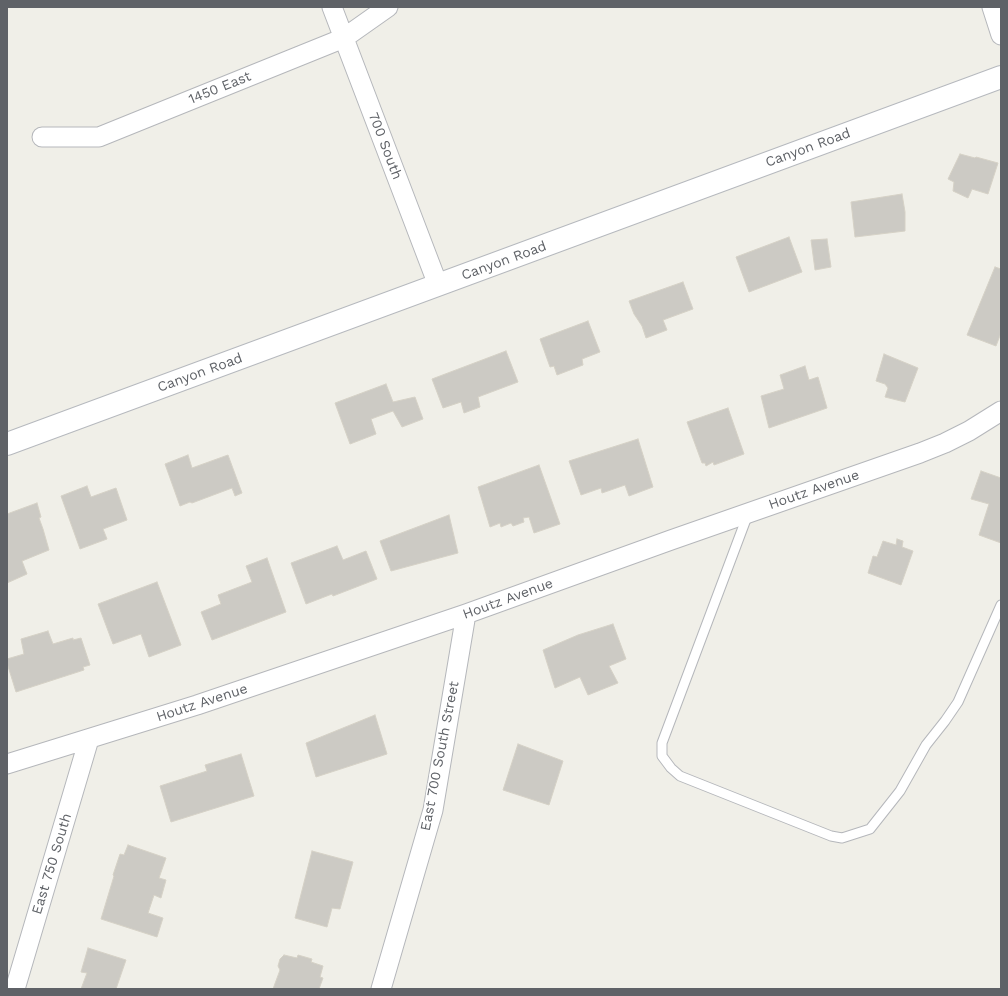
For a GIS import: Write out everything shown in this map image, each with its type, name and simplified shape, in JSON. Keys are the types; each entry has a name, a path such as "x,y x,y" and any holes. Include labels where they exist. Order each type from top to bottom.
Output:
{"main road":[{"name":"Canyon Road","path":"7,444 1001,77"}],"street":[{"name":"700 South","path":"332,7 438,285"},
{"name":"1450 East","path":"42,137 99,137 344,38 388,7"},
{"path":"992,7 1001,35"},
{"name":"Houtz Avenue","path":"7,764 197,705 466,614 671,540 920,454 969,431 1001,411"},
{"name":"East 700 South Street","path":"381,989 433,810 466,614"},
{"name":"East 750 South","path":"15,989 89,739"}],"lane":[{"path":"748,513 662,744 662,756 671,768 680,776 831,836 842,838 870,829 900,791 926,744 958,702 1001,605"}],"building":[{"path":"960,154 998,163 988,194 972,189 968,198 953,191 954,182 948,179"},
{"path":"902,194 905,212 905,231 855,237 851,202"},
{"path":"789,237 802,272 749,292 736,257"},
{"path":"827,239 831,267 815,270 811,240"},
{"path":"995,267 1001,269 1001,333 996,346 967,335"},
{"path":"683,282 693,309 663,320 667,330 646,338 642,326 634,314 629,301"},
{"path":"588,321 600,352 582,359 583,365 557,375 554,366 550,367 540,339"},
{"path":"506,351 518,382 478,397 480,407 464,413 461,402 443,408 432,379"},
{"path":"884,354 918,368 905,402 885,397 888,388 885,384 876,381"},
{"path":"805,366 809,380 818,377 827,408 769,428 761,396 784,389 780,375"},
{"path":"386,384 393,402 415,397 423,419 402,427 393,411 371,419 376,434 350,444 335,403"},
{"path":"728,408 744,454 714,465 713,462 706,466 705,463 702,463 687,422"},
{"path":"638,439 653,487 629,496 625,485 602,493 601,488 581,495 569,461"},
{"path":"188,455 192,468 228,455 242,493 235,496 232,488 180,506 165,464"},
{"path":"539,465 560,524 534,533 529,517 523,518 524,522 513,526 511,523 501,527 500,523 490,527 478,487"},
{"path":"981,471 1001,478 1001,543 979,535 989,504 971,499"},
{"path":"87,486 91,497 116,488 127,520 103,529 107,539 80,549 61,496"},
{"path":"37,503 41,517 39,518 49,550 22,561 27,574 7,583 7,514"},
{"path":"449,515 458,553 391,571 380,541"},
{"path":"897,539 903,541 902,547 913,551 901,585 868,573 873,556 877,557 883,541 896,545"},
{"path":"337,546 343,560 366,551 377,579 333,596 332,594 306,604 291,563"},
{"path":"267,558 286,612 212,640 201,612 221,604 218,595 252,582 246,566"},
{"path":"157,582 181,645 149,657 141,634 113,644 98,604"},
{"path":"613,624 626,659 609,666 618,683 588,695 580,677 555,688 543,650 578,635"},
{"path":"48,631 53,644 73,638 73,640 81,638 90,665 83,667 84,670 16,692 7,659 24,654 21,639"},
{"path":"375,715 387,754 316,777 306,743"},
{"path":"518,744 563,761 549,805 503,790"},
{"path":"241,754 254,796 171,822 160,786 207,771 205,765"},
{"path":"128,845 166,858 159,878 166,880 161,898 154,895 148,913 163,918 157,937 101,919 120,854 124,855"},
{"path":"312,851 353,862 340,909 332,908 327,927 295,918"},
{"path":"88,948 126,960 116,989 81,989 87,973 81,972"},
{"path":"284,955 297,958 298,955 312,959 311,962 323,966 320,977 323,978 319,989 273,989 280,970 278,966 280,959"}]}
